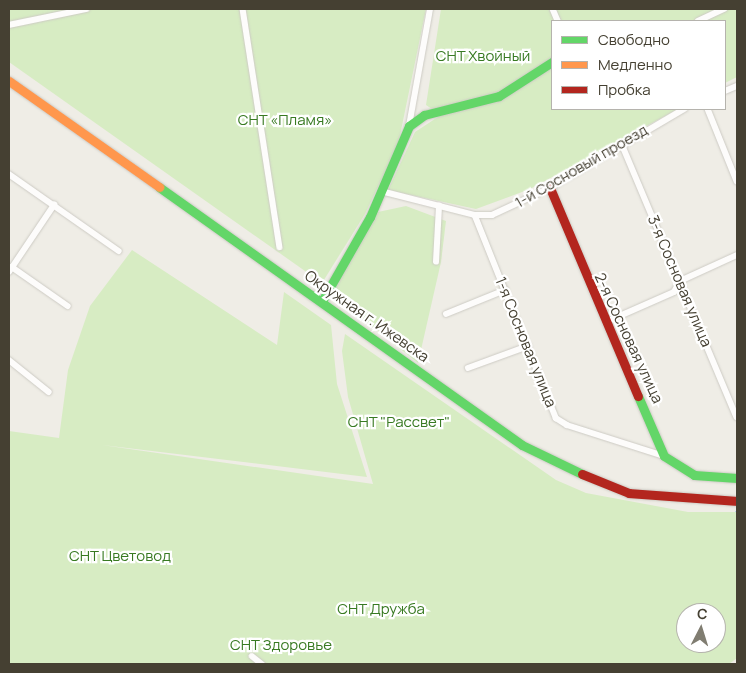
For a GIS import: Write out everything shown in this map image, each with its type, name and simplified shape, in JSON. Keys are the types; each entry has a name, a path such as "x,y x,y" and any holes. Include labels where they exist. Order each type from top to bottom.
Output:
{"main road":[{"path":"322,300 381,191 409,126 424,115 499,96 551,63"},
{"name":"Окружная г. Ижевска","path":"9,81 322,300 522,444 560,466 629,493 737,501"},
{"name":"2-я Сосновая улица","path":"550,188 606,322 645,402 664,456"},
{"path":"664,456 686,471 706,478 737,478"}],"street":[{"path":"9,25 86,9"},
{"path":"243,9 280,247"},
{"path":"409,126 430,9"},
{"path":"700,20 724,9"},
{"name":"1-й Сосновый проезд","path":"475,215 499,212 550,188 682,110"},
{"path":"708,110 737,181"},
{"name":"3-я Сосновая улица","path":"622,144 737,417"},
{"path":"9,174 119,251"},
{"path":"381,191 475,215"},
{"path":"54,205 10,270 68,306"},
{"path":"436,262 439,206"},
{"name":"1-я Сосновая улица","path":"475,215 553,412 561,422 664,456"},
{"path":"606,322 674,292 680,281 737,255"},
{"path":"446,314 505,290"},
{"path":"468,368 528,346"},
{"path":"9,360 49,392"},
{"path":"252,656 262,664"}],"green space":[{"name":"СНТ «Пламя»","path":"9,9 426,9 398,145 365,214 322,283 9,62"},
{"name":"СНТ Хвойный","path":"441,9 737,9 737,77 726,82 726,20 551,20 551,110 676,110 530,189 476,209 388,190 415,132 441,115 426,105"},
{"path":"406,206 446,221 441,262 418,363 332,294 378,212"},
{"path":"132,250 277,345 284,292 331,325 337,384 367,477 102,445 373,484 348,397 342,351 345,334 556,480 586,493 688,512 737,512 737,658 729,664 9,664 9,431 59,438 68,370 90,306"}],"traffic: fast":[{"path":"322,301 370,217 409,126 424,115 499,96 551,63"},
{"path":"159,187 522,445 582,474"},
{"path":"638,396 664,456 694,475 737,478"}],"traffic: slow":[{"path":"9,81 159,187"}],"traffic: jam":[{"path":"550,188 638,396"},
{"path":"582,474 629,493 737,501"}],"park label":[{"name":"СНТ \"Рассвет\"","path":"399,422"},
{"name":"СНТ Цветовод","path":"120,556"},
{"name":"СНТ Дружба","path":"381,609"},
{"name":"СНТ Здоровье","path":"281,645"}]}
